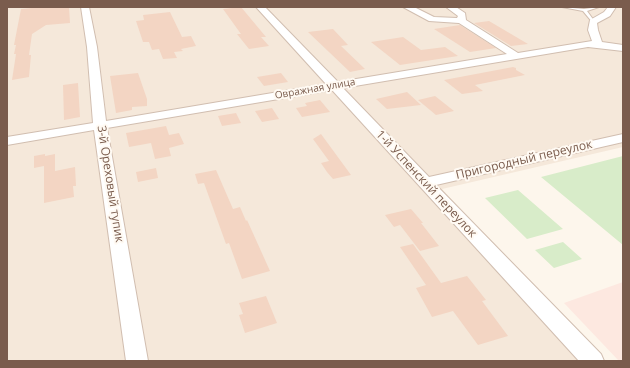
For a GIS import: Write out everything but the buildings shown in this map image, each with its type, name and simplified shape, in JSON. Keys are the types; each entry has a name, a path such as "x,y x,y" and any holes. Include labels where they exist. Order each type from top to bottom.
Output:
{"street":[{"name":"3-й Ореховый тупик","path":"85,7 92,47 100,126 137,361"},
{"name":"1-й Успенский переулок","path":"260,7 336,86 424,183 593,361"},
{"path":"407,7 432,18 461,21 516,55"},
{"path":"450,7 462,15 461,21"},
{"path":"598,44 593,30 593,22 607,14 612,7"},
{"name":"Овражная улица","path":"7,141 588,44 623,48"},
{"name":"Пригородный переулок","path":"424,183 623,138"}],"lane":[{"path":"564,7 584,10 597,7"},
{"path":"584,10 593,22"}],"shaded area":[{"path":"7,7 623,7 623,147 442,189 602,361 7,361"},
{"path":"623,282 623,361 619,361 564,303"}],"green space":[{"path":"623,156 623,245 541,177"},
{"path":"518,190 563,229 527,239 485,198"},
{"path":"563,242 582,259 554,268 535,250"}]}
